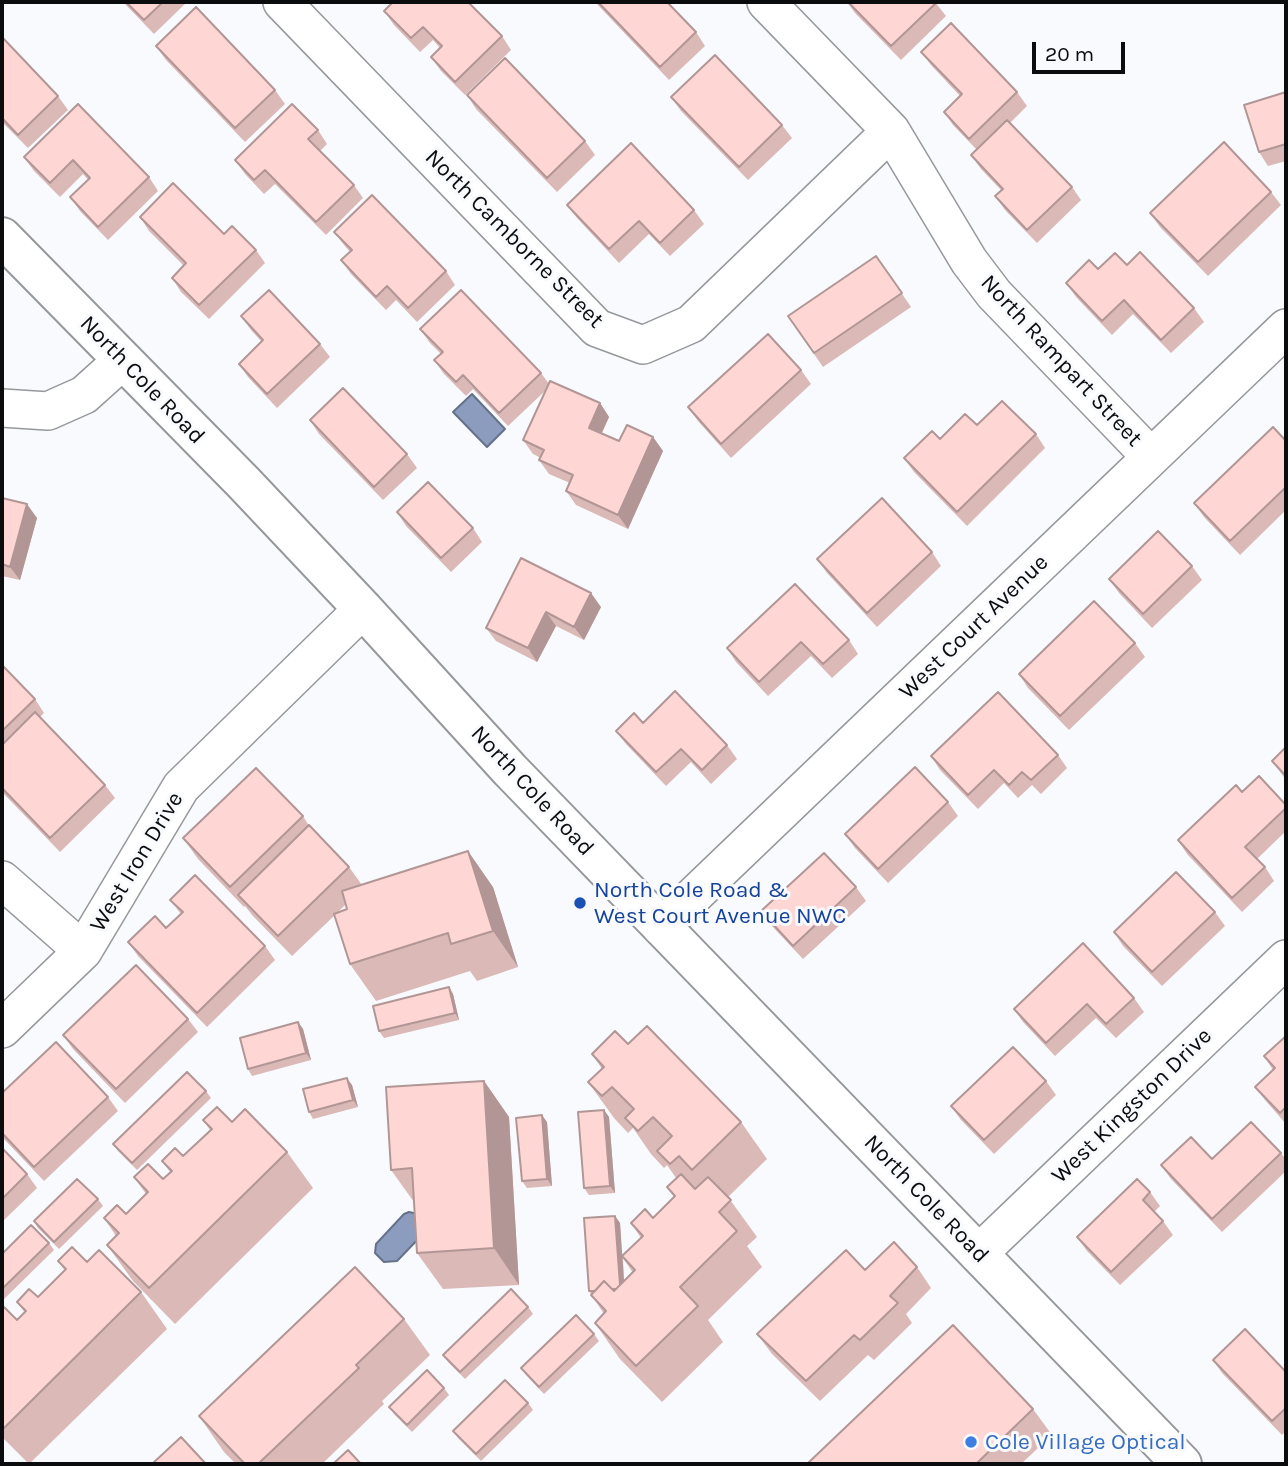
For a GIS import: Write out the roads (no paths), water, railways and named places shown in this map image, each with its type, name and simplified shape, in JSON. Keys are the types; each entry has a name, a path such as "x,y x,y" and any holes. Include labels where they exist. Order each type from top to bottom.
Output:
{"main road":[{"name":"North Cole Road","path":"2,237 363,609 510,770 1182,1464"}],"street":[{"name":"North Camborne Street","path":"282,2 597,328 643,345 691,324 891,131"},
{"name":"North Rampart Street","path":"766,2 891,131 970,261 994,293 1152,457"},
{"name":"West Court Avenue","path":"661,927 1286,328"},
{"path":"2,408 48,411 84,395 123,360"},
{"name":"West Iron Drive","path":"2,1029 83,951 181,787 363,609"},
{"path":"2,880 83,951"},
{"name":"West Kingston Drive","path":"978,1254 1286,959"}],"water":[{"path":"472,394 505,429 487,447 453,412"},
{"path":"409,1212 418,1214 423,1234 397,1261 384,1262 375,1253 376,1244"}],"place":[{"name":"North Cole Road & West Court Avenue NWC","path":"580,903"},
{"name":"Cole Village Optical","path":"971,1442"}]}
